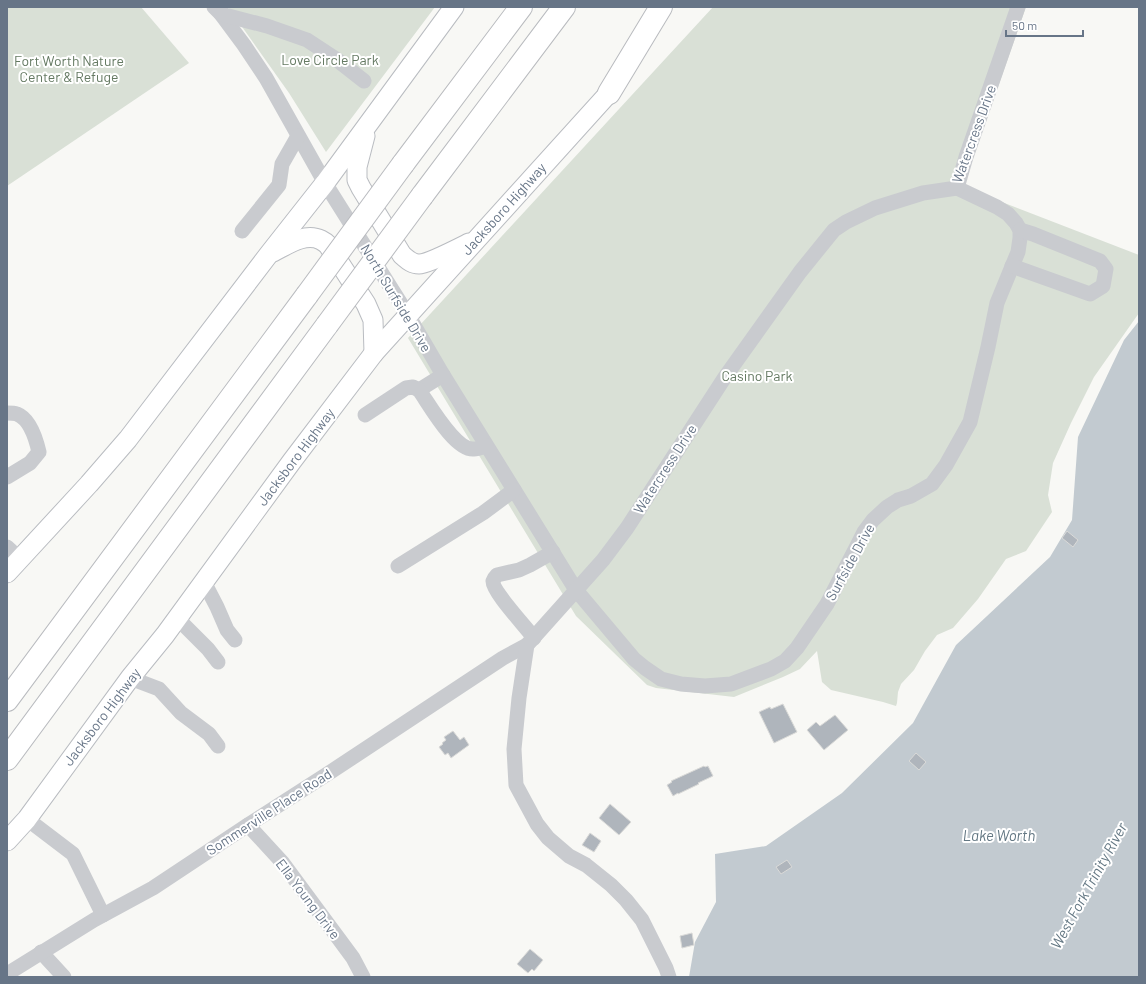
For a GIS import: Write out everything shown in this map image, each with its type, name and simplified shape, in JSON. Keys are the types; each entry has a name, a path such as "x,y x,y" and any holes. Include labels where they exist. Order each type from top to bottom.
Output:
{"highway":[{"path":"7,700 520,7"},
{"path":"7,759 422,196 564,7"},
{"path":"609,93 661,7"}],"main road":[{"path":"7,574 14,553 89,484 128,438 325,183 454,7"},
{"name":"Jacksboro Highway","path":"7,841 27,819 130,678 165,635 292,461 374,353 609,93"},
{"path":"368,125 357,167 358,180 361,188 402,255 410,262 419,264 430,261 476,239"},
{"path":"269,254 296,240 308,237 320,239 328,245 366,304 373,320 374,353"}],"street":[{"name":"Watercress Drive","path":"531,642 603,560 627,528 726,376 800,272 834,230 846,222 875,208 923,194 957,188 966,157 1018,7"},
{"path":"218,11 307,40 336,59 364,81"},
{"name":"North Surfside Drive","path":"218,11 266,78 325,183 408,315 486,446 576,590"},
{"path":"242,231 279,185 282,164 298,136"},
{"path":"957,188 997,207 1008,214 1020,230 1100,261 1106,269 1103,286 1090,294 1012,266"},
{"name":"Surfside Drive","path":"576,590 634,659 661,679 681,684 705,686 731,684 771,669 785,661 797,648 827,604 864,532 873,520 887,507 898,500 911,496 932,484 946,465 970,422 997,303 1018,252 1020,230"},
{"path":"419,390 443,375"},
{"path":"365,415 406,388 413,387 419,390 444,428 462,445 473,450 486,446"},
{"path":"7,413 17,414 25,420 35,434 39,452 30,463 7,477"},
{"path":"450,434 472,422"},
{"path":"398,566 483,513 514,490"},
{"path":"553,552 530,565 509,573 496,575 493,582 496,589 531,642 519,698 514,749 516,784 537,824 548,838 569,856 586,864 611,885 626,900 642,920 669,977"},
{"path":"204,582 227,630 235,640"},
{"path":"177,618 208,649 218,662"},
{"name":"Sommerville Place Road","path":"7,974 103,915 153,888 503,658 531,642"},
{"path":"130,678 159,689 181,713 209,734 218,746"},
{"path":"27,819 73,854 103,915"},
{"name":"Ella Young Drive","path":"248,825 282,862 353,958 363,977"},
{"path":"41,952 64,977"}],"green space":[{"name":"Fort Worth Nature Center & Refuge","path":"7,7 141,7 189,63 7,186"},
{"name":"Love Circle Park","path":"228,7 435,7 326,152 289,93"},
{"name":"Casino Park","path":"713,7 1026,7 963,187 1139,255 1139,313 1094,377 1053,463 1048,495 1052,512 1026,551 1006,559 978,599 953,628 937,635 925,651 914,670 901,684 896,706 831,690 822,682 817,651 800,669 734,697 656,688 647,685 576,616 408,338"}],"water":[{"name":"Lake Worth","path":"1139,321 1139,977 689,977 695,942 716,902 715,854 766,846 842,793 913,723 956,645 1050,557 1072,520 1078,437 1124,340"}],"building":[{"path":"1067,531 1078,540 1073,547 1062,538"},
{"path":"783,704 797,732 774,743 759,712 770,707 771,709"},
{"path":"835,715 848,730 824,750 807,730 816,722 820,726"},
{"path":"453,731 460,740 464,737 469,745 451,758 448,753 445,755 439,747 446,740 444,737"},
{"path":"916,753 926,762 919,770 909,761"},
{"path":"704,766 708,766 713,776 673,796 667,785 672,782 671,781"},
{"path":"610,804 631,822 619,835 599,818"},
{"path":"590,833 601,841 594,852 582,845"},
{"path":"787,860 792,867 781,874 776,867"},
{"path":"692,933 694,945 682,948 680,936"},
{"path":"530,949 543,960 534,971 532,969 528,973 517,964"}],"water label":[{"name":"West Fork Trinity River","path":"1089,886"}]}
